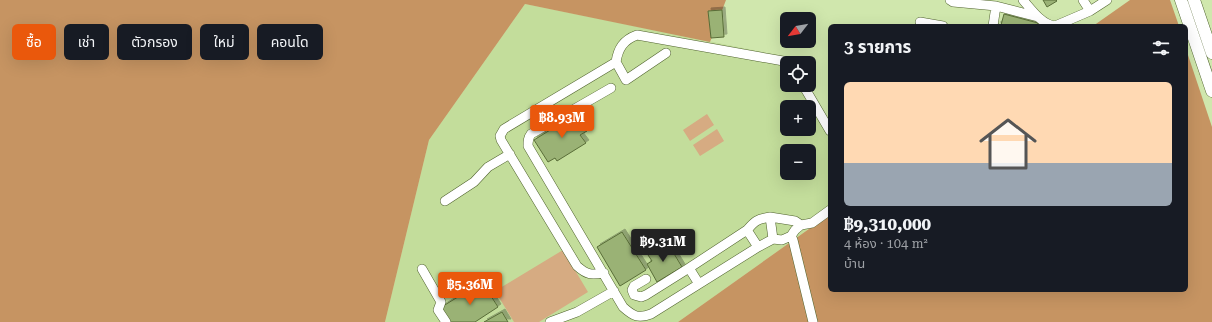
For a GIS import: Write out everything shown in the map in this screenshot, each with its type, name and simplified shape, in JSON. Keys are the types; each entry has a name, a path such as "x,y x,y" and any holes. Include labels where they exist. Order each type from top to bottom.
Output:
{"main road":[{"path":"1181,0 1212,91"},
{"path":"1194,0 1212,52"}],"street":[{"path":"950,0 954,2 996,6 1038,17"},
{"path":"1023,0 1038,17 1048,24"},
{"path":"1083,0 1090,11"},
{"path":"1060,24 1090,11 1107,0"},
{"path":"993,24 996,6"},
{"path":"920,22 932,24"},
{"path":"666,53 626,80 616,62 621,46 631,37 636,35 780,60"},
{"path":"604,273 591,275 583,272 577,266 500,136 504,129 616,62"},
{"path":"612,88 531,134 529,137 528,146 623,306 629,313 643,317 651,314 772,239 782,240 792,238"},
{"path":"807,92 828,128"},
{"path":"445,201 474,182 488,167 510,154"},
{"path":"813,322 792,238 795,230 801,225 812,223 828,211"},
{"path":"646,279 634,286 632,290 634,295 640,297 646,295 747,230 760,218 770,217 795,221 801,225"},
{"path":"770,217 772,239"},
{"path":"747,230 758,247"},
{"path":"689,268 699,284"},
{"path":"422,269 441,302 438,310 446,322"},
{"path":"550,322 577,312 614,291"}],"shaded area":[{"path":"0,0 726,0 710,42 525,4 429,140 385,322 0,322"},
{"path":"1130,0 1170,0 1178,24 1096,24"},
{"path":"525,4 782,56 780,56 780,92 803,92 808,100 780,100 780,136 816,136 816,113 828,133 828,215 678,322 385,322 429,140"},
{"path":"1188,55 1212,127 1212,322 678,322 828,215 828,292 1188,292"},
{"path":"707,114 714,125 690,141 683,130"},
{"path":"717,129 724,141 700,156 693,145"},
{"path":"563,250 588,292 539,322 514,322 495,291"}],"building":[{"path":"1043,0 1056,0 1057,1 1047,7"},
{"path":"722,10 724,37 711,38 708,11"},
{"path":"1004,14 1038,23 1038,24 1001,24"},
{"path":"576,114 587,131 580,135 586,143 557,161 555,158 548,162 534,140"},
{"path":"622,232 646,270 620,286 597,247"},
{"path":"660,247 663,252 670,247 682,267 657,282 647,264 652,261 648,255"},
{"path":"482,282 498,307 475,322 448,322 440,308"},
{"path":"502,312 508,322 484,322"}]}
